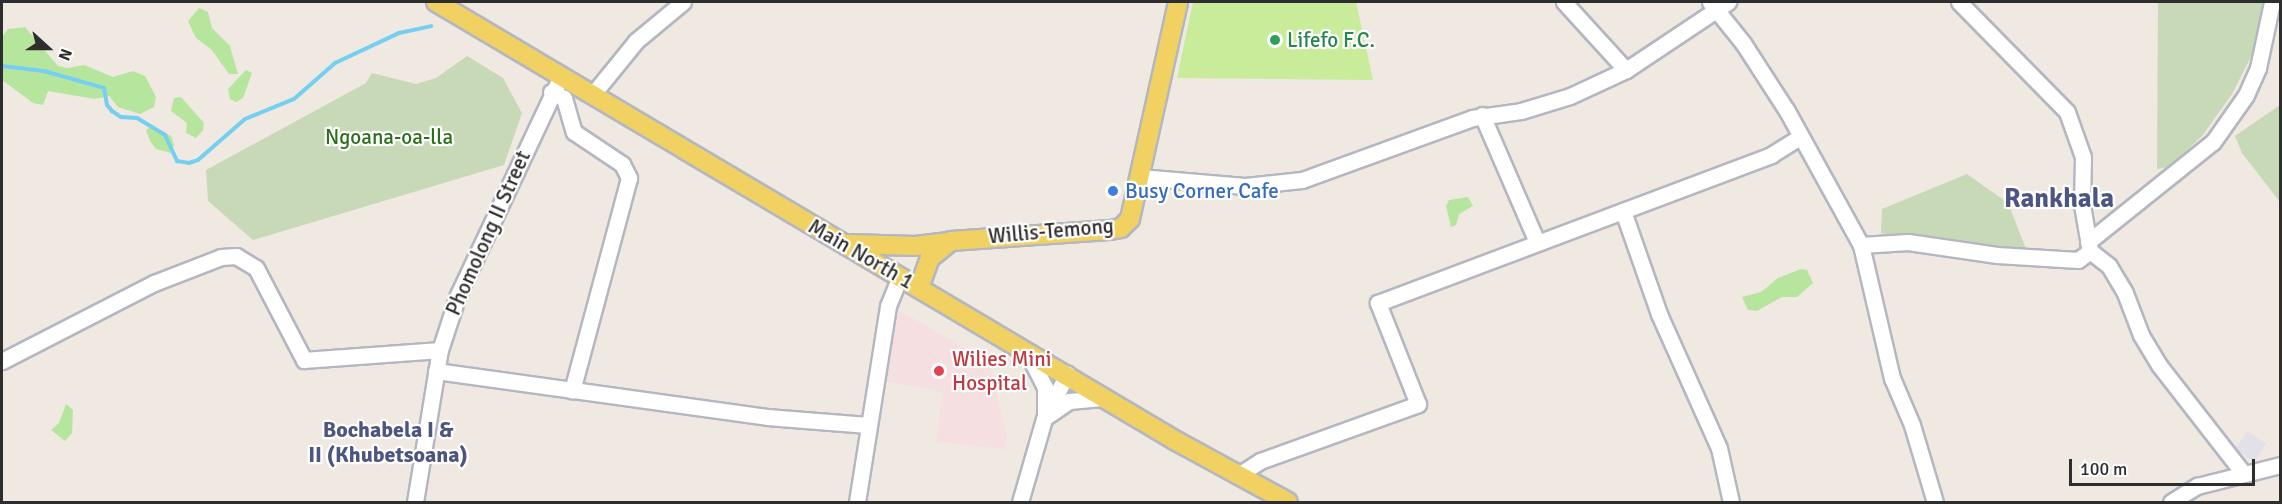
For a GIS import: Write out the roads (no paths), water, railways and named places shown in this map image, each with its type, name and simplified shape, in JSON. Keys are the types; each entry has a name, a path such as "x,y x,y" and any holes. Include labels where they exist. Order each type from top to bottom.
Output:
{"main road":[{"name":"Main North 1","path":"436,2 1108,398 1178,442 1288,502"},
{"name":"Willis-Temong","path":"847,244 915,246 951,241 1121,228 1134,211 1178,2"},
{"path":"919,288 930,258 951,241"}],"street":[{"path":"593,94 636,42 683,2"},
{"path":"1564,2 1626,70"},
{"path":"1959,2 2067,112 2084,157 2082,205 2089,247 2109,266 2125,293 2141,335 2159,364 2244,474"},
{"path":"1861,244 1908,243 1997,255 2078,260 2089,247 2213,141 2246,95 2258,68 2272,2"},
{"path":"1140,177 1245,186 1302,180 1482,115 1550,102 1626,70 1718,4 1800,137 1861,244 1892,378 1912,424 1935,502"},
{"name":"Phomolong II Street","path":"415,502 440,350 473,257 561,76"},
{"path":"551,93 564,98 574,132 622,164 629,178 572,390"},
{"path":"1482,115 1537,242"},
{"path":"1240,474 1260,461 1418,404 1378,303 1771,155 1800,137"},
{"path":"1623,211 1659,314 1719,448 1731,502"},
{"path":"2,361 154,284 221,257 236,256 256,268 304,360 440,350"},
{"path":"857,502 888,306 900,277"},
{"path":"1026,350 1045,387 1044,418"},
{"path":"436,371 767,417 868,425"},
{"path":"1020,502 1044,418 1067,374"},
{"path":"1044,418 1069,401 1108,398"},
{"path":"2171,502 2186,490 2280,465"}],"waterway":[{"name":"Ngoana-oa-lla","path":"2,66 44,71 104,88 107,105 112,111 121,117 137,118 165,135 177,161 189,163 198,160 245,119 294,99 335,63 399,33 431,26"}],"place":[{"name":"Lifefo F.C.","path":"1275,40"},
{"name":"Busy Corner Cafe","path":"1113,191"},
{"name":"Wilies Mini Hospital","path":"939,371"}],"district":[{"name":"Rankhala","path":"2059,199"},
{"name":"Bochabela I & II (Khubetsoana)","path":"388,442"}]}
